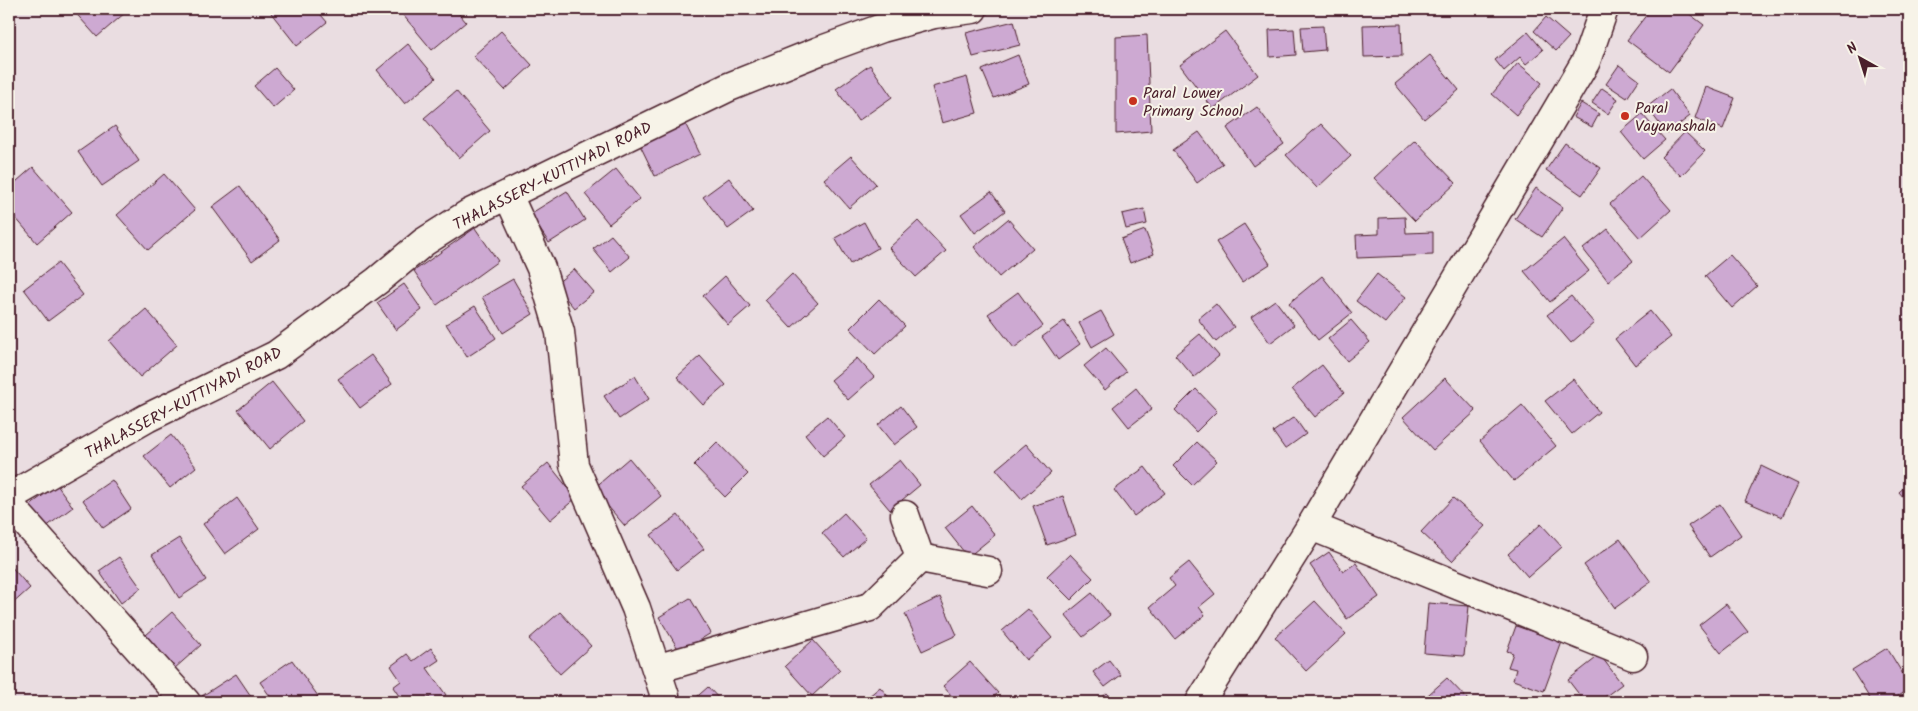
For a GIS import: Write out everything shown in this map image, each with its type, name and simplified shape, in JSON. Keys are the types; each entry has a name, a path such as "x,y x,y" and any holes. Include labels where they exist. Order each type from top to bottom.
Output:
{"main road":[{"name":"THALASSERY-KUTTIYADI ROAD","path":"9,497 147,418 276,355 377,281 424,242 468,214 729,87 819,50 882,28 934,14 973,9"},
{"path":"1200,702 1311,526 1586,61 1604,9"},
{"path":"508,195 541,268 560,332 574,465 636,608 665,696 662,702"},
{"path":"9,504 186,702"},
{"path":"905,515 920,558"},
{"path":"1311,526 1633,656"},
{"path":"656,669 870,607 920,558"},
{"path":"920,558 988,571"}],"building":[{"path":"72,9 124,9 126,12 97,37"},
{"path":"276,9 316,9 327,22 297,46 271,13"},
{"path":"411,9 455,9 466,22 432,50 403,15"},
{"path":"1651,9 1683,9 1704,25 1669,72 1627,40"},
{"path":"1546,17 1569,37 1556,51 1534,31"},
{"path":"1014,21 1020,45 973,57 966,33"},
{"path":"1401,24 1402,56 1364,57 1363,25"},
{"path":"1323,26 1325,50 1303,52 1301,27"},
{"path":"1294,29 1296,55 1270,57 1269,30"},
{"path":"501,31 532,65 505,90 473,56"},
{"path":"1225,31 1258,75 1213,109 1180,65"},
{"path":"1528,32 1543,50 1526,64 1520,57 1504,71 1495,60"},
{"name":"Paral Lower Primary School","path":"1147,35 1151,131 1116,134 1116,37"},
{"path":"408,44 436,78 405,104 377,70"},
{"path":"1018,55 1029,84 994,98 982,70"},
{"path":"1430,55 1459,90 1424,119 1395,84"},
{"path":"9,60 14,66 9,71"},
{"path":"1518,63 1542,83 1516,115 1492,94"},
{"path":"870,65 892,97 858,121 836,89"},
{"path":"1619,65 1639,80 1627,98 1606,84"},
{"path":"275,68 294,90 273,108 254,86"},
{"path":"967,77 977,113 942,123 932,87"},
{"path":"1706,87 1735,98 1723,129 1695,118"},
{"path":"1602,88 1618,99 1608,114 1592,103"},
{"path":"1670,89 1690,116 1667,134 1647,107"},
{"path":"456,91 490,131 459,158 424,118"},
{"path":"1581,103 1599,114 1592,127 1573,117"},
{"path":"1257,107 1284,144 1253,166 1227,128"},
{"path":"1642,114 1665,140 1643,159 1621,132"},
{"path":"683,119 700,154 655,176 638,141"},
{"path":"1321,124 1351,156 1317,188 1286,155"},
{"path":"115,126 139,161 102,186 78,152"},
{"path":"1199,132 1223,164 1197,183 1173,150"},
{"path":"1685,132 1705,151 1681,176 1661,157"},
{"path":"1415,140 1456,183 1415,221 1374,178"},
{"path":"1565,143 1601,168 1582,195 1546,170"},
{"path":"851,156 876,184 849,208 824,179"},
{"path":"33,167 72,212 37,243 9,210 9,188"},
{"path":"616,169 640,199 609,224 585,194"},
{"path":"164,174 195,210 148,250 117,215"},
{"path":"1641,176 1671,210 1640,238 1610,204"},
{"path":"729,178 753,211 728,229 703,197"},
{"path":"240,186 280,240 252,261 212,207"},
{"path":"1536,188 1563,207 1542,237 1515,219"},
{"path":"567,191 585,220 549,243 530,214"},
{"path":"991,192 1005,211 975,233 961,214"},
{"path":"1144,209 1147,224 1126,229 1122,214"},
{"path":"1405,217 1406,233 1433,232 1433,255 1357,258 1356,235 1379,234 1379,218"},
{"path":"1008,219 1033,248 999,277 974,247"},
{"path":"918,221 946,251 916,277 889,248"},
{"path":"864,222 878,248 850,264 835,238"},
{"path":"1244,224 1270,264 1242,282 1216,242"},
{"path":"475,228 498,261 437,305 414,271"},
{"path":"1608,229 1633,261 1608,281 1583,249"},
{"path":"1145,230 1154,254 1130,263 1121,239"},
{"path":"611,235 630,257 612,272 593,249"},
{"path":"1563,239 1589,271 1550,302 1524,271"},
{"path":"1730,255 1757,286 1732,308 1705,276"},
{"path":"58,263 83,295 48,321 24,289"},
{"path":"574,269 594,292 574,308 555,285"},
{"path":"792,274 818,303 791,328 765,300"},
{"path":"1377,274 1406,297 1385,323 1356,301"},
{"path":"725,276 750,306 728,325 703,296"},
{"path":"1322,276 1352,313 1318,340 1289,303"},
{"path":"513,279 533,314 503,333 482,297"},
{"path":"404,284 422,310 396,330 377,303"},
{"path":"1018,292 1043,326 1014,348 988,314"},
{"path":"1571,296 1594,323 1571,343 1547,315"},
{"path":"879,299 905,326 875,354 850,328"},
{"path":"1275,300 1294,325 1270,343 1251,317"},
{"path":"1216,304 1234,327 1216,342 1198,319"},
{"path":"475,306 496,338 467,357 446,324"},
{"path":"146,309 177,345 140,377 109,341"},
{"path":"1101,311 1114,334 1092,347 1079,323"},
{"path":"1650,311 1671,337 1635,365 1615,339"},
{"path":"1351,320 1370,342 1347,361 1328,339"},
{"path":"1064,321 1080,344 1058,360 1042,337"},
{"path":"1200,334 1219,356 1194,377 1175,355"},
{"path":"1106,348 1126,372 1105,390 1084,366"},
{"path":"371,355 392,384 360,408 338,379"},
{"path":"700,356 726,385 703,405 677,377"},
{"path":"857,358 874,377 848,400 831,380"},
{"path":"1322,365 1344,393 1315,417 1292,389"},
{"path":"635,376 649,399 619,419 604,396"},
{"path":"1445,378 1476,411 1433,450 1403,417"},
{"path":"1573,379 1599,412 1572,434 1545,401"},
{"path":"272,382 303,421 270,449 238,410"},
{"path":"1136,388 1152,409 1129,427 1113,407"},
{"path":"1196,389 1217,411 1196,432 1175,410"},
{"path":"1522,405 1556,446 1514,481 1480,441"},
{"path":"901,406 917,427 894,445 878,425"},
{"path":"827,416 845,437 823,456 805,434"},
{"path":"1294,417 1306,434 1285,449 1273,432"},
{"path":"171,435 196,467 170,488 144,456"},
{"path":"717,442 748,474 725,497 694,465"},
{"path":"1197,442 1217,461 1192,485 1173,466"},
{"path":"1026,444 1051,473 1022,499 996,469"},
{"path":"629,458 661,496 625,526 593,489"},
{"path":"900,460 920,485 890,510 869,485"},
{"path":"548,463 576,498 550,520 521,486"},
{"path":"1761,466 1798,484 1782,517 1745,501"},
{"path":"1145,467 1165,493 1134,516 1114,490"},
{"path":"112,480 131,509 103,528 83,500"},
{"path":"1909,483 1909,504 1899,492"},
{"path":"57,485 73,507 42,530 26,508"},
{"path":"1063,496 1076,535 1047,545 1033,506"},
{"path":"237,498 259,529 225,554 203,524"},
{"path":"1453,498 1485,526 1452,561 1421,532"},
{"path":"1720,504 1741,535 1710,557 1688,526"},
{"path":"972,506 995,535 968,557 945,528"},
{"path":"844,513 866,538 844,557 822,533"},
{"path":"678,515 704,549 677,570 651,535"},
{"path":"1541,524 1562,547 1528,577 1508,554"},
{"path":"179,538 206,580 179,598 152,555"},
{"path":"1620,539 1651,582 1615,608 1584,565"},
{"path":"1329,552 1343,572 1356,563 1379,597 1347,619 1310,565"},
{"path":"1070,554 1093,578 1071,600 1047,576"},
{"path":"119,557 141,588 121,603 99,571"},
{"path":"1189,562 1215,594 1199,607 1205,615 1175,639 1150,607 1175,586 1169,578"},
{"path":"9,564 30,588 9,607"},
{"path":"1092,593 1110,615 1083,637 1065,615"},
{"path":"940,597 957,635 922,651 905,614"},
{"path":"690,598 711,633 680,652 659,617"},
{"path":"1315,601 1346,634 1306,671 1275,637"},
{"path":"1428,603 1469,606 1464,656 1424,653"},
{"path":"1726,604 1748,632 1721,653 1699,625"},
{"path":"1028,609 1052,638 1026,660 1002,631"},
{"path":"172,612 201,645 174,669 146,635"},
{"path":"560,612 591,646 560,674 529,639"},
{"path":"1516,626 1562,642 1544,691 1513,680 1516,669 1508,667 1513,653 1507,651"},
{"path":"813,640 840,670 812,696 785,666"},
{"path":"431,648 439,660 427,668 446,695 436,702 433,702 429,697 422,702 403,702 393,687 401,681 391,666 407,654 413,661"},
{"path":"1887,648 1909,684 1909,689 1888,702 1872,702 1852,670"},
{"path":"1600,655 1622,684 1598,702 1585,702 1568,680"},
{"path":"292,660 318,696 309,702 274,702 260,682"},
{"path":"1109,660 1121,675 1105,687 1093,672"},
{"path":"970,662 998,693 988,702 957,702 943,686"},
{"path":"236,674 255,702 207,702 202,696"},
{"path":"1447,678 1470,702 1420,702"},
{"path":"708,687 722,702 691,702"},
{"path":"880,687 893,702 862,702"},
{"path":"1107,693 1116,702 1097,702"},
{"path":"115,696 121,702 109,702"}],"place":[{"name":"Paral Lower Primary School","path":"1133,101"},
{"name":"Paral Vayanashala","path":"1625,116"}]}
